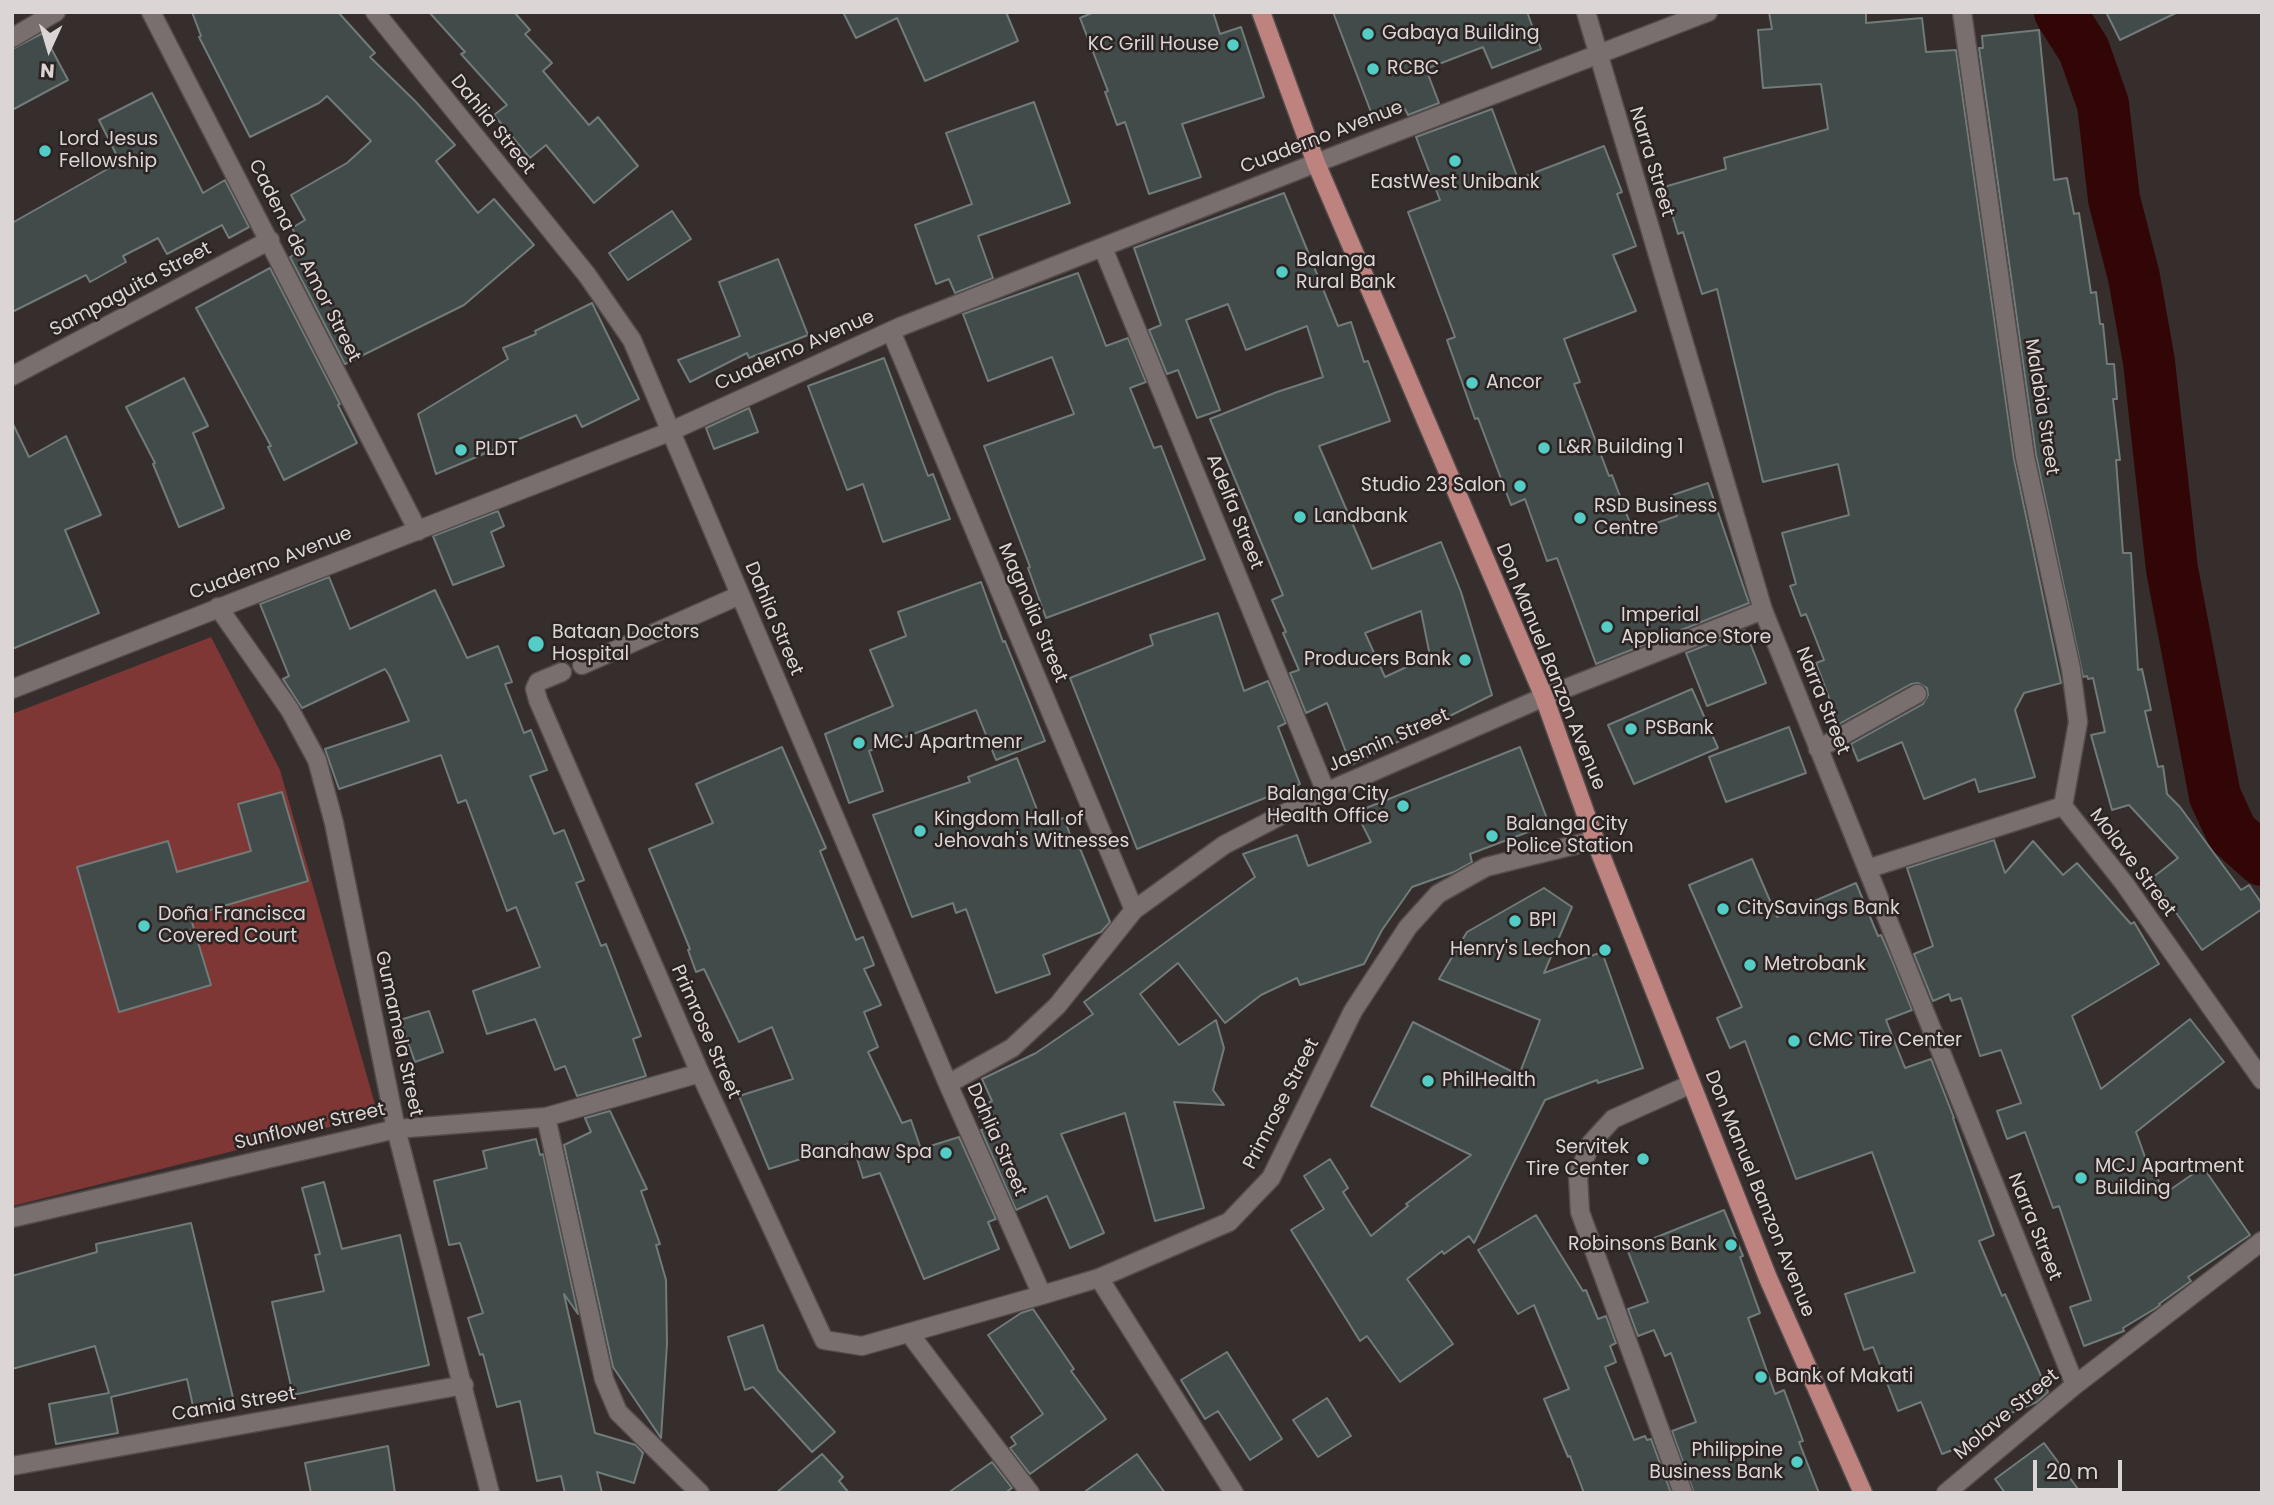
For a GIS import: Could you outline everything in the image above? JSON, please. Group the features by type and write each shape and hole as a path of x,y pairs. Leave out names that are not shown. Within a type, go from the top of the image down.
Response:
{"main road":[{"name":"Don Manuel Banzon Avenue","path":"1261,12 1316,163 1544,697 1595,840 1768,1278 1863,1493"}],"street":[{"path":"12,38 56,12"},
{"name":"Cadena de Amor Street","path":"151,12 418,530"},
{"name":"Dahlia Street","path":"375,12 587,275 632,340 948,1084 1042,1295"},
{"name":"Narra Street","path":"1586,12 1763,610 2075,1385"},
{"name":"Cuaderno Avenue","path":"12,689 669,432 891,331 1708,12"},
{"name":"Malabia Street","path":"1962,12 2025,457 2071,669 2078,722 2063,806"},
{"name":"Sampaguita Street","path":"12,376 270,240"},
{"name":"Adelfa Street","path":"1103,248 1326,792"},
{"name":"Magnolia Street","path":"891,331 1134,910"},
{"path":"582,665 740,595"},
{"name":"Gumamela Street","path":"218,607 289,710 317,760 334,823 396,1129 490,1493"},
{"name":"Jasmin Street","path":"948,1084 1012,1048 1057,1006 1134,910 1224,845 1326,792 1544,697 1763,610"},
{"name":"Primrose Street","path":"562,672 538,682 535,689 538,700 700,1073 824,1340 862,1346 1042,1295 1099,1278 1229,1222 1271,1178 1353,1011 1408,928 1438,894 1486,867 1595,840"},
{"path":"1818,749 1917,694"},
{"name":"Molave Street","path":"1867,869 2063,806 2124,883 2262,1080"},
{"name":"Sunflower Street","path":"12,1218 396,1129 546,1117 700,1073"},
{"path":"1683,1493 1580,1212 1578,1175 1591,1143 1613,1119 1691,1084"},
{"path":"546,1117 604,1380 618,1412 700,1493"},
{"name":"Molave Street","path":"1946,1493 2075,1385 2262,1241"},
{"path":"1099,1278 1234,1493"},
{"path":"909,1333 1030,1493"},
{"name":"Camia Street","path":"12,1466 464,1385"}],"shaded area":[{"path":"211,637 280,770 378,1115 12,1206 12,714"}],"building":[{"path":"192,12 338,12 375,53 370,57 455,145 436,161 478,213 494,199 534,245 464,305 345,364 290,257 304,249 292,228 305,220 291,195 347,163 371,141 327,96 319,103 250,137 199,37 201,36"},
{"path":"429,12 514,12 530,30 525,34 552,63 543,71 589,125 598,117 638,166 594,203 546,145 530,158 494,115 507,105 461,54 465,52"},
{"path":"843,12 1006,12 1018,41 925,81 897,18 856,38"},
{"path":"1094,12 1213,12 1220,34 1241,27 1264,97 1182,124 1201,177 1149,194 1125,122 1117,125 1105,92 1108,91 1080,18"},
{"path":"1333,12 1527,12 1541,49 1492,68 1483,47 1426,69 1439,103 1408,115 1405,109 1374,120"},
{"path":"1769,12 1866,12 1866,23 1922,18 1926,52 1956,50 2014,459 2061,683 2024,693 2015,710 2035,777 1979,792 1975,779 1924,799 1902,742 1858,761 1851,744 1923,704 1928,695 1927,688 1918,683 1911,684 1839,724 1816,663 1824,660 1806,614 1801,616 1790,586 1796,584 1782,533 1849,515 1838,464 1763,482 1717,289 1702,294 1683,232 1678,234 1664,187 1726,169 1724,158 1828,129 1821,84 1763,88 1758,30 1772,29"},
{"path":"2106,12 2178,12 2120,40"},
{"path":"2039,30 2054,180 2067,178 2074,214 2079,213 2091,293 2096,292 2100,324 2103,324 2107,364 2114,364 2117,399 2113,399 2120,460 2116,460 2123,553 2131,553 2138,670 2142,669 2151,710 2145,711 2158,767 2163,766 2167,794 2180,807 2241,890 2249,885 2262,904 2262,909 2202,950 2152,878 2178,858 2129,805 2112,810 2091,735 2105,732 2093,678 2083,677 2036,455 1979,48 1983,48 1982,36"},
{"path":"43,33 68,80 12,110 12,49"},
{"path":"152,93 203,193 225,180 249,227 229,238 222,225 167,254 158,238 123,256 126,262 90,282 86,275 12,312 12,223 120,162 99,120"},
{"path":"1034,102 1070,203 978,236 993,278 955,293 949,279 936,284 915,225 972,204 946,133"},
{"path":"1492,109 1518,179 1604,146 1622,192 1617,194 1636,246 1613,255 1636,311 1564,339 1580,382 1574,384 1633,531 1677,516 1670,496 1708,483 1749,603 1596,664 1557,558 1547,561 1525,499 1511,505 1478,418 1475,419 1447,340 1455,337 1408,212 1440,200 1416,137"},
{"path":"1284,193 1338,326 1351,322 1364,362 1368,361 1390,421 1319,446 1372,569 1441,542 1461,592 1492,695 1351,765 1327,703 1306,713 1290,673 1299,670 1272,600 1283,595 1210,419 1323,377 1307,326 1246,350 1228,304 1186,320 1220,410 1197,418 1178,370 1167,374 1149,330 1161,325 1134,248","holes":["1421,611 1430,656 1385,677 1365,633"]},
{"path":"672,211 691,239 628,280 609,253"},
{"path":"778,259 808,335 749,358 747,353 690,382 678,360 740,336 719,282"},
{"path":"270,268 340,404 338,405 357,443 284,480 268,447 271,446 196,308"},
{"path":"1078,273 1106,346 1128,338 1146,382 1130,388 1154,448 1161,446 1205,559 1046,618 1028,568 1030,567 984,446 1074,414 1052,357 988,381 963,314"},
{"path":"592,303 639,399 582,427 576,415 436,474 418,414 508,359 503,348 536,334 535,331"},
{"path":"884,358 928,476 933,474 950,519 883,542 863,484 847,490 808,386"},
{"path":"184,378 208,426 193,433 224,508 179,527 153,464 155,463 126,407"},
{"path":"749,408 758,432 714,449 706,428"},
{"path":"12,422 29,457 66,436 101,515 65,530 99,613 12,649"},
{"path":"498,511 504,526 491,532 504,566 453,585 433,536"},
{"path":"329,577 350,629 435,590 467,658 498,646 512,682 505,684 524,733 531,730 547,770 530,776 554,834 564,830 584,880 576,883 601,946 606,944 641,1036 633,1039 646,1076 577,1096 565,1066 555,1070 535,1019 487,1034 473,991 540,967 516,907 507,911 466,800 458,803 441,755 339,789 325,749 409,721 389,675 385,669 302,708 283,679 289,676 260,604"},
{"path":"981,582 1045,741 996,760 976,710 869,751 883,791 849,803 825,734 893,706 870,650 906,636 898,612"},
{"path":"1218,613 1244,691 1268,681 1286,723 1278,727 1300,784 1137,849 1070,678 1153,645 1150,635"},
{"path":"1745,630 1766,683 1707,706 1686,653"},
{"path":"1692,689 1718,748 1634,784 1608,725"},
{"path":"1789,727 1806,773 1726,802 1709,757"},
{"path":"782,747 826,848 820,851 856,940 863,937 874,965 864,969 881,1005 864,1012 878,1047 868,1052 902,1123 911,1120 921,1149 959,1137 996,1219 988,1222 999,1249 924,1279 880,1173 863,1178 852,1143 769,1169 739,1096 793,1079 772,1027 739,1042 704,969 696,972 688,950 690,949 649,849 713,823 696,784"},
{"path":"1520,747 1549,824 1470,854 1472,862 1454,872 1412,887 1382,930 1364,964 1300,985 1297,978 1261,995 1225,1023 1178,963 1140,994 1179,1045 1216,1020 1224,1048 1213,1090 1224,1105 1174,1102 1204,1208 1155,1221 1125,1113 1061,1134 1104,1233 1070,1248 1047,1196 1016,1210 981,1130 985,1129 976,1109 992,1101 982,1079 1036,1053 1093,1014 1084,1002 1255,877 1243,854 1297,835 1308,866 1371,842 1356,812"},
{"path":"1017,758 1043,825 1064,818 1075,848 1079,846 1110,922 1101,932 1043,955 1050,974 996,993 966,909 956,913 953,903 912,917 873,815 970,782 968,777"},
{"name":"Doña Francisca Covered Court","path":"282,792 308,881 190,916 211,985 119,1012 77,867 168,841 177,872 251,851 238,804"},
{"path":"1994,840 2005,873 2033,841 2063,875 2077,863 2131,924 2134,922 2159,964 2072,1016 2101,1089 2190,1019 2224,1062 2136,1132 2150,1171 2154,1169 2164,1194 2203,1167 2250,1235 2188,1277 2191,1281 2156,1308 2123,1328 2124,1331 2084,1346 2070,1307 2091,1300 2059,1206 2053,1208 2025,1132 2007,1139 1997,1111 2021,1103 2001,1050 1980,1056 1961,998 1951,1001 1949,994 1933,1001 1914,954 1933,946 1907,868"},
{"path":"1752,859 1777,917 1856,883 1912,1010 1886,1020 1905,1068 1931,1059 1994,1235 1979,1241 2048,1392 2037,1402 1981,1426 1986,1437 1942,1454 1921,1402 1898,1411 1873,1347 1864,1350 1845,1294 1915,1272 1872,1152 1796,1179 1745,1041 1730,1048 1717,1018 1742,1007 1689,885"},
{"path":"1544,888 1572,907 1544,973 1602,952 1643,1068 1598,1083 1597,1080 1545,1100 1474,1243 1469,1236 1444,1254 1442,1251 1407,1279 1453,1344 1400,1382 1367,1336 1360,1341 1291,1230 1324,1209 1304,1176 1330,1159 1348,1188 1343,1192 1371,1236 1408,1206 1406,1204 1471,1155 1371,1106 1413,1022 1519,1075 1540,1020 1439,979 1467,932"},
{"path":"429,1011 443,1052 415,1062 400,1020"},
{"path":"610,1111 647,1189 641,1191 660,1244 656,1245 666,1280 667,1344 661,1438 613,1367 564,1145 591,1132 585,1118"},
{"path":"536,1139 540,1155 543,1154 578,1314 564,1294 595,1433 636,1445 643,1453 634,1483 597,1472 602,1493 565,1493 561,1476 537,1481 520,1401 497,1407 483,1354 480,1355 468,1318 483,1313 460,1243 449,1245 434,1181 487,1168 483,1151"},
{"path":"324,1182 342,1249 400,1235 429,1365 293,1395 272,1302 324,1291 315,1255 320,1254 302,1188"},
{"path":"1724,1210 1743,1256 1740,1257 1760,1313 1748,1318 1775,1394 1784,1390 1803,1441 1799,1442 1819,1493 1694,1493 1672,1431 1696,1422 1671,1353 1665,1356 1654,1330 1638,1336 1628,1309 1648,1302 1627,1249"},
{"path":"1536,1215 1583,1291 1586,1290 1598,1319 1606,1316 1616,1343 1610,1346 1616,1362 1605,1367 1634,1440 1645,1436 1647,1440 1651,1439 1671,1493 1584,1493 1544,1399 1569,1389 1534,1305 1518,1314 1478,1250"},
{"path":"191,1223 235,1406 195,1415 187,1379 111,1397 118,1433 56,1444 49,1404 109,1393 95,1346 12,1369 12,1276 97,1252 96,1244"},
{"path":"1033,1309 1074,1369 1071,1371 1106,1419 1030,1474 1010,1448 1016,1444 1011,1437 1043,1414 988,1335 1021,1313"},
{"path":"763,1325 778,1370 835,1432 812,1452 753,1387 745,1390 728,1337"},
{"path":"1227,1352 1282,1439 1250,1460 1218,1411 1205,1419 1181,1380"},
{"path":"1327,1398 1351,1436 1318,1457 1293,1420"},
{"path":"2044,1443 2081,1493 2005,1493 1995,1479"},
{"path":"388,1446 395,1493 311,1493 305,1463"},
{"path":"822,1454 843,1477 839,1481 849,1493 776,1493"},
{"path":"1137,1454 1165,1493 1083,1493"},
{"path":"992,1462 1012,1488 1005,1493 948,1493"}],"waterway":[{"path":"2060,12 2084,50 2103,104 2114,199 2134,277 2149,362 2172,569 2215,796 2232,833 2262,860"}],"place":[{"name":"Gabaya Building","path":"1368,34"},
{"name":"KC Grill House","path":"1233,45"},
{"name":"RCBC","path":"1373,69"},
{"name":"Lord Jesus Fellowship","path":"45,151"},
{"name":"EastWest Unibank","path":"1455,161"},
{"name":"Balanga Rural Bank","path":"1282,272"},
{"name":"Ancor","path":"1472,383"},
{"name":"L&R Building 1","path":"1544,448"},
{"name":"PLDT","path":"461,450"},
{"name":"Studio 23 Salon","path":"1520,486"},
{"name":"Landbank","path":"1300,517"},
{"name":"RSD Business Centre","path":"1580,518"},
{"name":"Imperial Appliance Store","path":"1607,627"},
{"name":"Bataan Doctors Hospital","path":"536,644"},
{"name":"Producers Bank","path":"1465,660"},
{"name":"PSBank","path":"1631,729"},
{"name":"MCJ Apartmenr","path":"859,743"},
{"name":"Balanga City Health Office","path":"1403,806"},
{"name":"Kingdom Hall of Jehovah's Witnesses","path":"920,831"},
{"name":"Balanga City Police Station","path":"1492,836"},
{"name":"CitySavings Bank","path":"1723,909"},
{"name":"BPI","path":"1515,921"},
{"name":"Doña Francisca Covered Court","path":"144,926"},
{"name":"Henry's Lechon","path":"1605,950"},
{"name":"Metrobank","path":"1750,965"},
{"name":"CMC Tire Center","path":"1794,1041"},
{"name":"PhilHealth","path":"1428,1081"},
{"name":"Banahaw Spa","path":"946,1153"},
{"name":"Servitek Tire Center","path":"1643,1159"},
{"name":"MCJ Apartment Building","path":"2081,1178"},
{"name":"Robinsons Bank","path":"1731,1245"},
{"name":"Bank of Makati","path":"1761,1377"},
{"name":"Philippine Business Bank","path":"1797,1462"}]}
